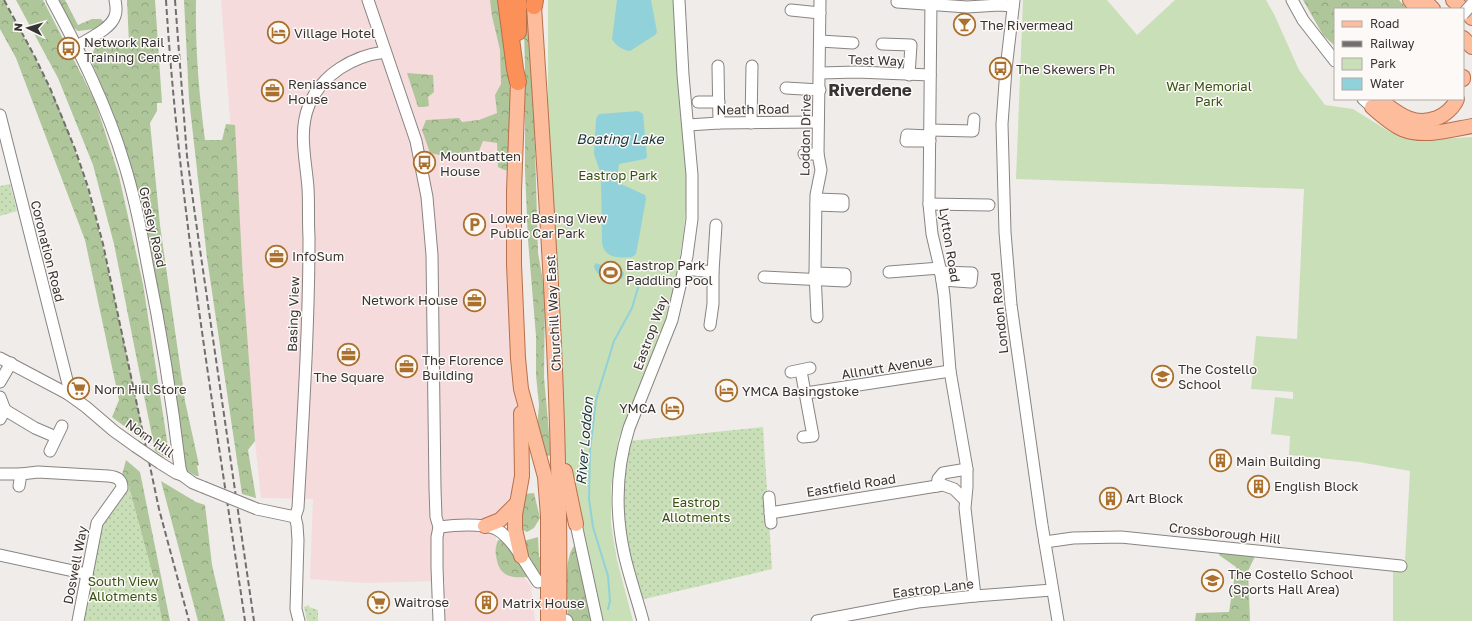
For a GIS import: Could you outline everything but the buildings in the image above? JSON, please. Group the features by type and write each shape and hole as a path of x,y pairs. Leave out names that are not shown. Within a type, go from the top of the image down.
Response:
{"highway":[{"path":"506,0 518,82"},
{"path":"518,0 518,82"}],"main road":[{"path":"1410,0 1416,8"},
{"path":"1424,0 1432,8"},
{"path":"1453,0 1462,8"},
{"path":"1467,0 1472,4"},
{"name":"Churchill Way East","path":"534,2 548,219 558,427 564,621"},
{"path":"1464,10 1472,18"},
{"path":"1464,39 1472,47"},
{"path":"518,82 514,191 514,264 518,358 521,389 522,476 516,504 515,529 521,556"},
{"path":"1375,101 1399,114 1413,120 1421,121 1442,116 1449,110 1456,100"},
{"path":"1375,101 1391,123 1412,132 1428,133 1472,126"},
{"path":"521,389 545,476 548,516 548,621"},
{"path":"558,427 576,524"},
{"path":"485,526 500,520 516,504"}],"street":[{"name":"Gresley Road","path":"52,0 77,46 108,118 124,162 156,307 182,474"},
{"path":"77,46 103,30 113,21 116,15 115,0"},
{"path":"368,0 370,10 379,31 416,141 428,197 432,255 435,489 436,517 439,527 437,537 438,621"},
{"name":"Eastrop Way","path":"643,621 624,553 618,508 619,474 623,446 629,428 672,320 685,268 692,219 693,199 683,75 679,0"},
{"name":"Loddon Drive","path":"817,317 815,276 816,195 821,170 818,154 820,0"},
{"path":"1292,0 1303,20 1334,60"},
{"path":"897,2 931,2 967,7 1013,3"},
{"name":"Lytton Road","path":"931,2 929,204 932,234 940,273 950,371 967,469"},
{"name":"London Road","path":"1013,3 1002,124 1005,232 1011,304 1052,590 1058,621"},
{"path":"1464,13 1472,4"},
{"path":"791,10 820,13"},
{"path":"820,41 853,43"},
{"path":"882,44 911,45 909,74"},
{"name":"Basing View","path":"299,621 296,609 298,540 295,517 298,508 304,399 308,275 308,190 302,142 303,129 306,112 314,94 329,76 352,61 371,54 385,52"},
{"path":"718,66 719,123"},
{"path":"752,66 752,123"},
{"name":"Test Way","path":"820,73 857,72 930,75"},
{"path":"786,88 820,90"},
{"path":"698,102 719,102"},
{"name":"Coronation Road","path":"0,115 69,388 68,394"},
{"path":"930,136 973,131 974,119"},
{"name":"Neath Road","path":"688,125 719,123 818,122"},
{"path":"804,154 818,154"},
{"path":"929,204 989,205"},
{"path":"710,325 713,304 713,272 716,225"},
{"path":"685,268 713,272"},
{"path":"890,272 940,273"},
{"path":"764,277 815,276"},
{"name":"Norn Hill","path":"0,358 68,394 135,446 176,473 182,474 187,479 202,487 257,509 295,517"},
{"path":"0,382 11,364"},
{"path":"801,370 813,436 803,437"},
{"name":"Allnutt Avenue","path":"806,393 950,371"},
{"path":"1,406 35,428 56,437"},
{"path":"50,451 62,426"},
{"path":"937,486 938,479 943,473 967,469 965,508 975,596"},
{"name":"Doswell Way","path":"0,474 38,472 115,476 120,479 122,488 97,523 78,621"},
{"path":"19,486 21,474"},
{"name":"Eastfield Road","path":"769,497 771,518 937,486 951,487 965,500"},
{"path":"576,524 597,621"},
{"path":"439,527 485,526 496,529 502,533 521,556 538,582"},
{"name":"Crossborough Hill","path":"1045,542 1073,538 1121,537 1401,566"},
{"path":"0,555 88,574"},
{"name":"Eastrop Lane","path":"817,621 918,602 1052,590"}],"shaded area":[{"path":"221,0 499,0 511,109 511,273 520,457 518,488 507,508 496,518 496,540 531,586 535,621 444,621 443,604 445,581 363,583 310,579 313,499 261,498 252,413"}],"green space":[{"path":"0,0 3,0 43,73 68,130 82,171 95,213 105,256 145,442 112,417 119,400 85,240 16,58 0,29"},
{"path":"16,0 43,0 95,101 119,176 143,284 170,460 155,451 114,244 93,165 58,78"},
{"path":"57,0 65,0 78,25 92,19 101,19 104,22 94,29 78,31 74,28"},
{"path":"127,0 155,0 162,103 157,103 157,111 150,123 160,225 185,401 199,465 197,466 199,476 196,476 184,469 147,237 129,160 114,116 90,58 96,46 108,40 109,43 129,43"},
{"path":"184,0 196,0 198,70 205,140 222,140 226,124 235,125 243,280 255,441 248,450 256,498 242,494 207,258 189,99"},
{"path":"490,0 502,0 512,111 512,171 504,170 498,167 497,143 483,141 479,151 439,155 430,153 422,130 426,120 459,118 462,122 479,120 497,113 495,95 501,84 500,50"},
{"path":"526,0 530,0 538,253 545,292 544,377 551,456 545,455 537,429 539,405 536,375 536,336 528,240 525,171 524,32"},
{"name":"Eastrop Park","path":"548,0 673,0 687,182 683,236 669,311 618,440 611,487 611,524 617,560 633,621 600,621 564,451 548,146"},
{"name":"War Memorial Park","path":"1023,0 1107,0 1137,35 1175,0 1266,0 1274,14 1299,70 1325,105 1353,109 1390,132 1424,140 1472,137 1472,621 1393,621 1393,561 1405,562 1410,471 1359,462 1289,455 1290,436 1271,434 1275,397 1293,399 1293,392 1251,389 1256,336 1297,339 1304,189 1016,179"},
{"path":"1303,0 1399,0 1406,8 1334,8 1334,45 1323,35"},
{"path":"407,73 433,75 434,92 428,97 429,106 418,107"},
{"path":"10,184 17,211 0,216 0,186"},
{"name":"Eastrop Allotments","path":"763,427 772,569 640,600 624,536 622,492 629,441"},
{"path":"126,460 140,472 170,621 162,621 155,583 129,487 122,475"},
{"path":"161,481 196,502 205,505 212,565 225,621 198,621"},
{"name":"South View Allotments","path":"129,487 155,583 162,621 83,621 102,523"},
{"path":"534,493 540,518 534,528 527,532 518,527 524,494"},
{"path":"538,537 539,556 543,564 541,578 521,551 524,541"},
{"path":"498,540 502,540 528,572 527,577 512,577 501,570 496,555"},
{"path":"574,546 576,547 595,621 570,621 568,618 567,570 568,560"},
{"path":"1221,546 1258,550 1248,571 1250,621 1195,621 1196,613 1229,612 1236,567 1219,555"},
{"path":"309,605 309,607 318,610 318,621 307,621 304,607"}],"water":[{"path":"617,0 651,0 657,32 655,35 630,51 620,47 612,39"},
{"name":"Boating Lake","path":"638,111 643,114 647,157 645,159 619,164 617,180 621,184 645,195 646,199 636,254 632,257 618,257 609,255 602,243 601,174 594,154 596,119 600,114"},
{"name":"Eastrop Park Paddling Pool","path":"596,263 609,268 621,269 624,273 623,278 619,280 610,280 601,276 595,270 594,266"}],"waterway":[{"name":"River Loddon","path":"608,609 610,601 608,576 593,527 589,499 590,451 596,400 614,341 632,308 640,281"}],"railway":[{"path":"4,0 50,88 75,149 88,187 103,244 159,509 189,621"},
{"path":"166,0 172,78 189,234 210,389 245,621"},
{"path":"175,0 187,156 254,621"}],"place":[{"name":"The Rivermead","path":"964,25"},
{"name":"Village Hotel","path":"278,33"},
{"name":"Network Rail Training Centre","path":"69,49"},
{"name":"The Skewers Ph","path":"1001,69"},
{"name":"Reniassance House","path":"272,91"},
{"name":"Mountbatten House","path":"425,163"},
{"name":"Lower Basing View Public Car Park","path":"474,225"},
{"name":"InfoSum","path":"276,256"},
{"name":"Eastrop Park Paddling Pool","path":"610,272"},
{"name":"Network House","path":"474,300"},
{"name":"The Square","path":"349,355"},
{"name":"The Florence Building","path":"407,367"},
{"name":"The Costello School","path":"1162,376"},
{"name":"Norn Hill Store","path":"79,389"},
{"name":"YMCA Basingstoke","path":"727,391"},
{"name":"YMCA","path":"672,408"},
{"name":"Main Building","path":"1221,461"},
{"name":"English Block","path":"1258,486"},
{"name":"Art Block","path":"1111,498"},
{"name":"The Costello School (Sports Hall Area)","path":"1212,581"},
{"name":"Waitrose","path":"379,602"},
{"name":"Matrix House","path":"487,603"}],"district":[{"name":"Riverdene","path":"870,89"}]}
